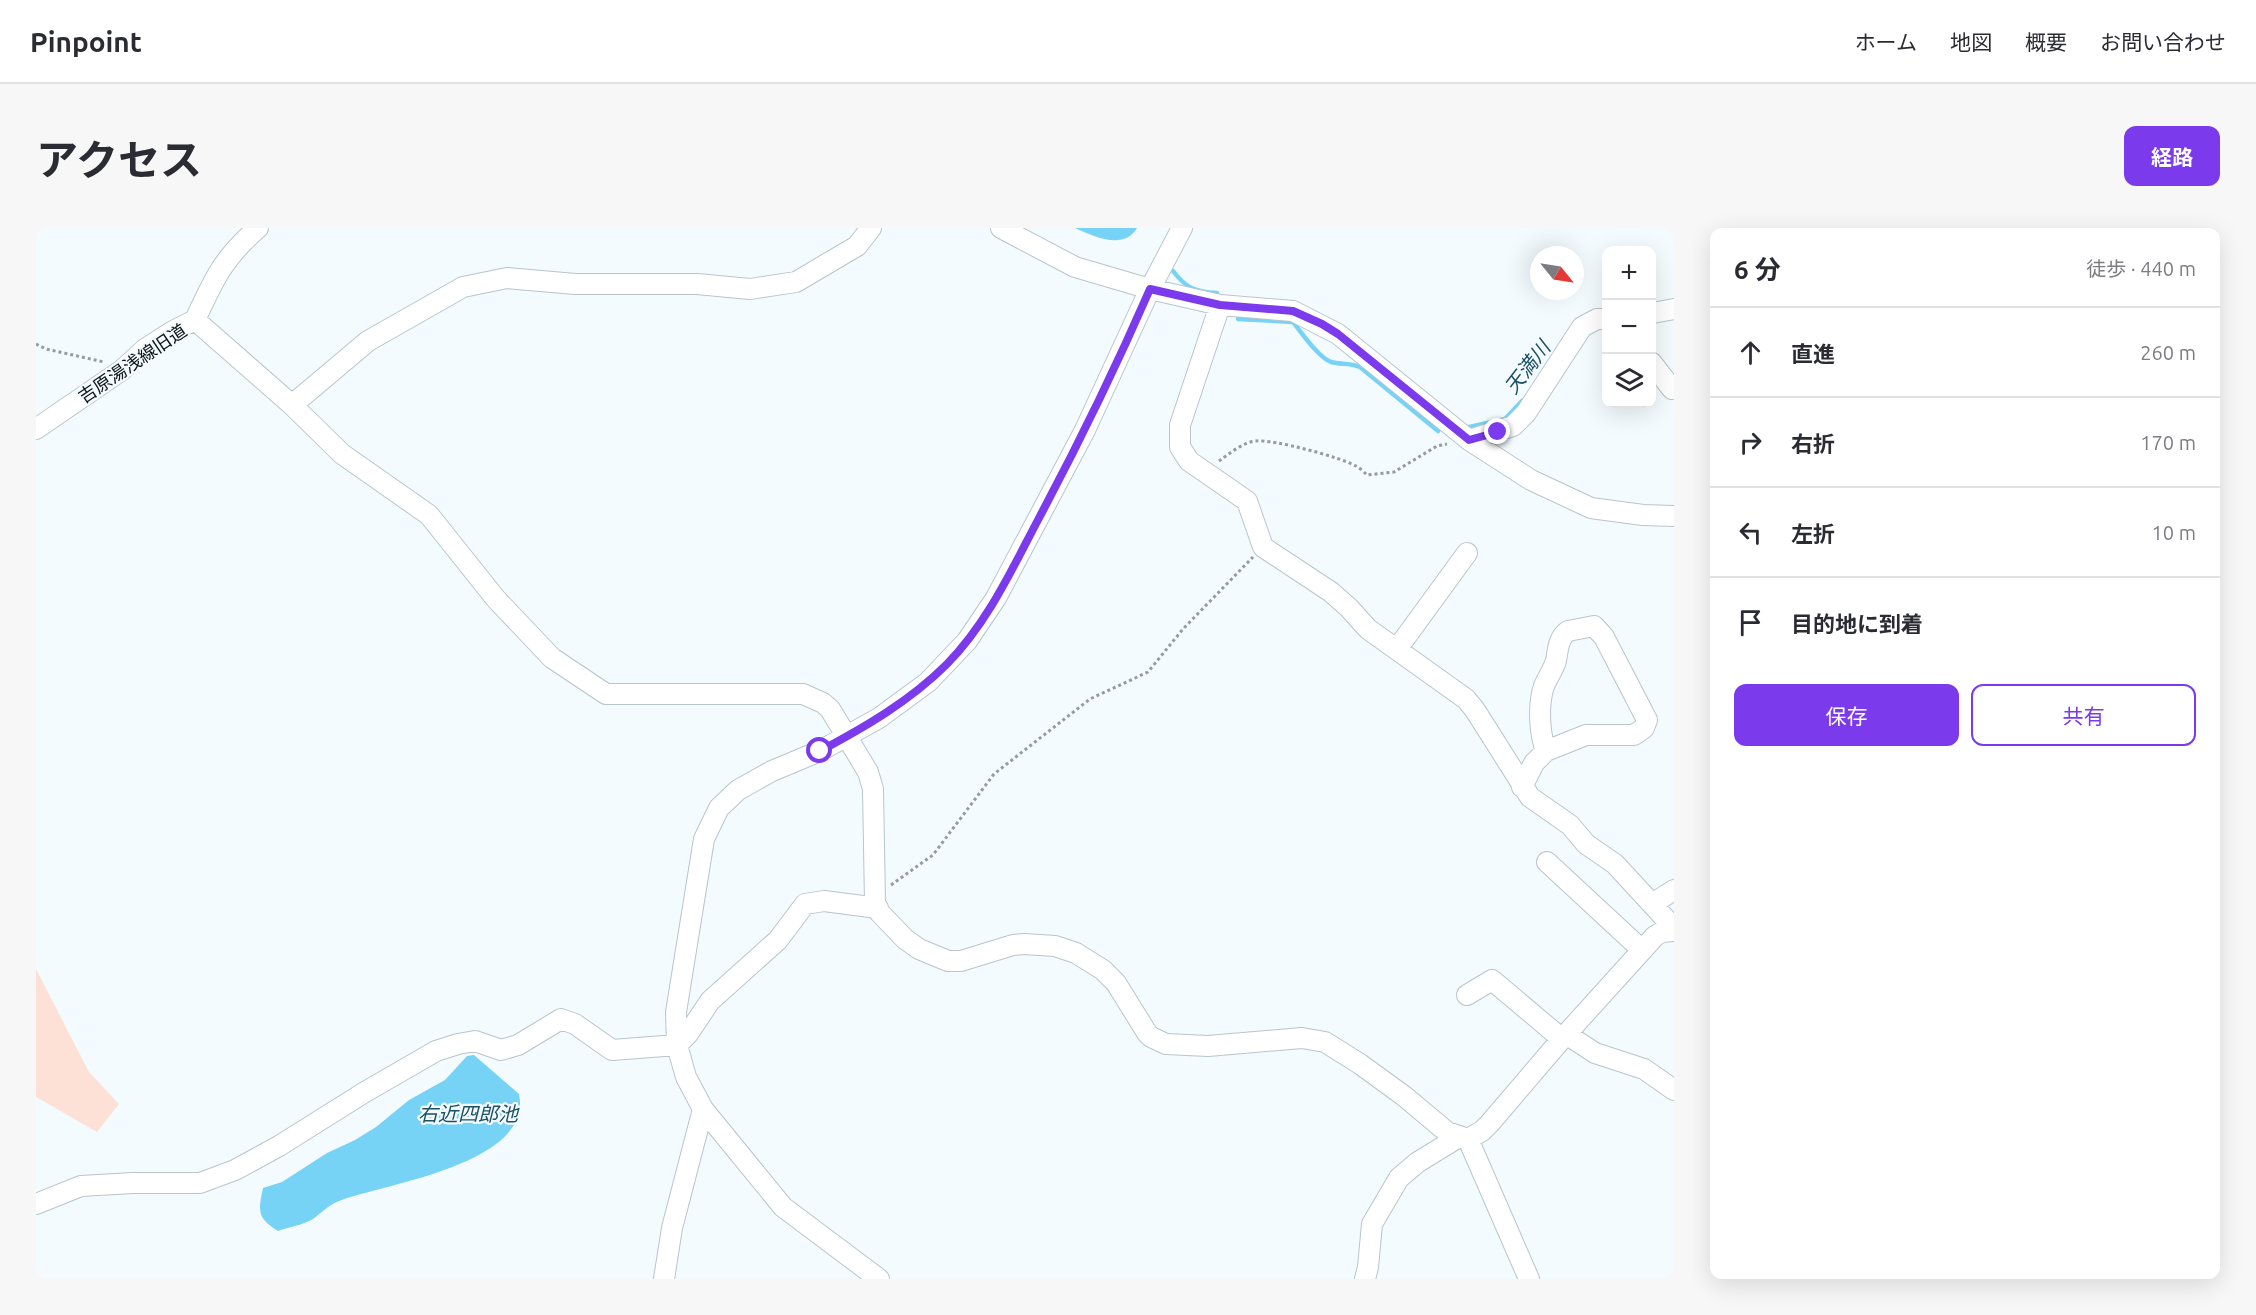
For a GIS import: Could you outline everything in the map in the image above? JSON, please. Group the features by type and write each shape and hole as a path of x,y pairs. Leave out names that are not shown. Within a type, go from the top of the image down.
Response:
{"street":[{"name":"吉原湯浅線旧道","path":"36,429 122,370 146,349 173,331 195,321 216,274 237,246 258,228"},
{"path":"292,405 368,341 463,287 507,278 575,284 698,284 750,289 796,282 856,246 871,228"},
{"path":"1001,228 1075,267 1150,289 1220,305 1293,311 1338,334 1469,440 1531,480 1591,508 1643,515 1674,516"},
{"path":"879,1279 783,1208 703,1109 686,1077 677,1045 676,1012 704,839 714,817 726,800 738,790 772,771 820,751 848,736 906,699 928,682 967,642 1012,570 1085,430 1150,289 1182,228"},
{"path":"1220,305 1180,425 1180,447 1189,461 1247,501 1263,547 1331,592 1368,629 1466,699 1530,797 1570,825 1586,844 1615,864 1674,930"},
{"path":"1656,312 1674,309"},
{"path":"1469,440 1512,426 1526,413 1582,327 1597,319 1602,319"},
{"path":"195,321 292,405 342,454 429,515 496,599 552,658 606,694 803,694 824,703 848,736 868,772 873,789 876,902 880,913 905,939 948,962 961,961 1024,944 1055,946 1077,953 1110,976 1151,1038 1166,1044 1208,1046 1302,1038 1325,1042 1360,1064 1447,1132 1464,1138 1529,1279"},
{"path":"1656,368 1672,389"},
{"path":"1397,649 1467,553"},
{"path":"1522,787 1534,763 1546,751 1586,735 1634,735 1646,724 1646,716 1605,637 1594,626 1568,631 1561,639 1555,662 1543,689 1541,704 1543,742 1546,751"},
{"path":"1547,861 1642,950"},
{"path":"1652,904 1674,890"},
{"path":"36,1204 81,1186 200,1183 226,1173 279,1146 364,1092 436,1051 458,1044 475,1041 501,1050 518,1045 561,1019 575,1024 612,1050 677,1045 688,1034 710,1001 777,940 805,904 824,901 876,902"},
{"path":"1365,1279 1372,1224 1398,1178 1419,1162 1482,1131 1642,950 1662,932 1674,930"},
{"path":"1467,995 1492,980 1564,1037 1595,1053 1644,1069 1674,1090"},
{"path":"664,1279 672,1228 703,1109"}],"path":[{"path":"36,344 46,349 103,362 114,359"},
{"path":"1204,470 1248,443 1257,441 1277,443 1338,459 1357,466 1367,475 1381,474 1394,472 1437,446 1469,440"},
{"path":"876,902 933,855 994,774 1090,699 1148,672 1183,629 1263,547"}],"shaded area":[{"path":"36,969 89,1072 119,1104 97,1132 36,1097"}],"water":[{"path":"1075,228 1137,228 1124,239 1108,240"},
{"name":"右近四郎池","path":"474,1055 519,1094 517,1118 504,1138 481,1154 452,1167 339,1201 313,1219 300,1224 278,1231 266,1222 260,1208 263,1188 282,1182 327,1153 376,1127 409,1100 445,1080 467,1056"}],"waterway":[{"name":"天満川","path":"1173,271 1192,288 1217,293"},
{"name":"天満川","path":"1238,319 1293,322 1310,344 1326,359 1335,363 1360,367 1438,431"},
{"name":"天満川","path":"1465,428 1505,419 1522,401"}],"route":[{"path":"820,751 879,718 906,699 928,682 967,642 1012,570 1085,430 1150,289 1220,305 1293,311 1338,334 1469,440 1498,432"}]}
